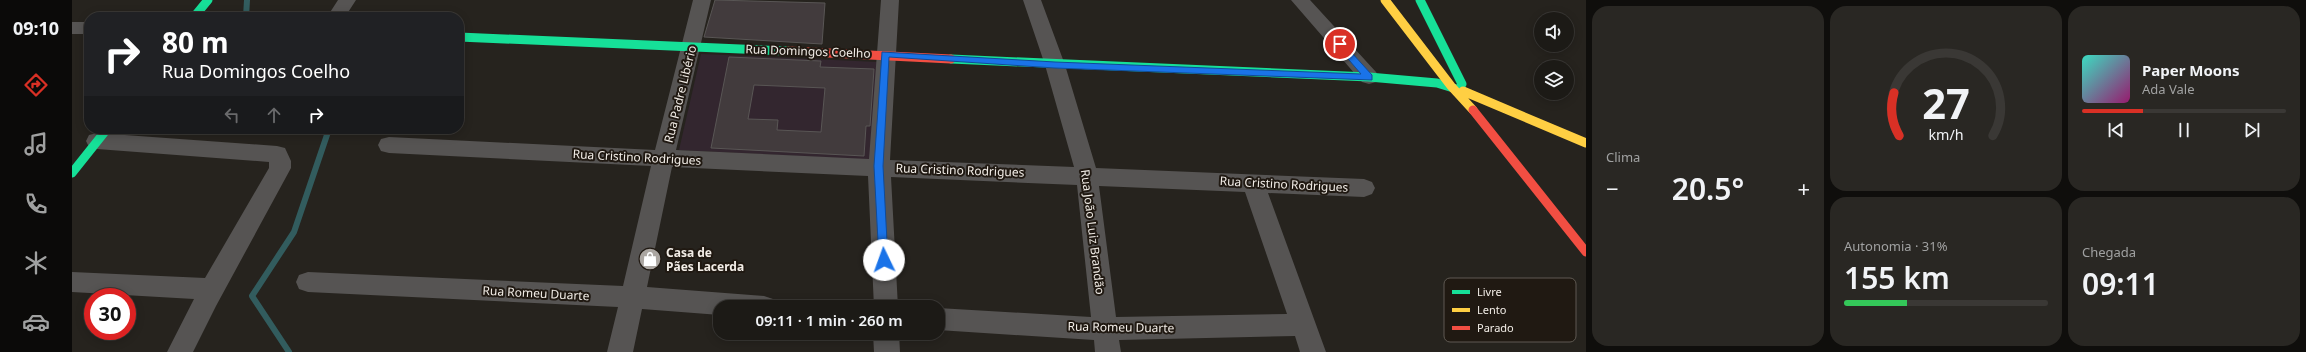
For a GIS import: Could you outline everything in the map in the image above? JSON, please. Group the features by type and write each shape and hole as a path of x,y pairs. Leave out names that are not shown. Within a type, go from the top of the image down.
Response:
{"street":[{"path":"198,12 208,0"},
{"path":"339,12 347,0"},
{"name":"Rua Padre Libério","path":"620,352 631,297 663,159 692,47 702,0"},
{"path":"886,300 879,166 885,54 890,0"},
{"name":"Rua João Luiz Brandão","path":"1032,0 1055,65 1087,175 1106,340"},
{"path":"1300,0 1369,78"},
{"path":"1385,0 1400,12 1451,86 1474,111 1586,252"},
{"path":"1420,0 1422,12 1467,93 1474,111"},
{"path":"72,28 84,28"},
{"name":"Rua Domingos Coelho","path":"464,37 885,54 1055,65 1369,78 1437,83 1451,86 1586,143"},
{"path":"72,173 102,135 277,154 280,161 280,168 212,289 180,352"},
{"name":"Rua Cristino Rodrigues","path":"389,145 663,159 879,166 1364,188"},
{"path":"1253,183 1313,352"},
{"path":"72,282 212,289"},
{"name":"Rua Romeu Duarte","path":"308,282 631,297 713,303"},
{"name":"Rua Romeu Duarte","path":"945,320 1106,340 1304,325"},
{"path":"886,340 887,352"}],"shaded area":[{"path":"701,54 878,62 874,160 679,150"}],"building":[{"path":"715,0 825,3 822,44 704,37"},
{"path":"729,57 821,61 820,67 874,69 870,126 866,126 864,156 711,148","holes":["754,85 825,88 821,132 777,130 778,120 748,119"]}],"waterway":[{"path":"246,12 247,0"},
{"path":"289,352 252,296 294,232 327,134"}],"traffic: fast":[{"path":"198,12 208,0"},
{"path":"1420,0 1462,84"},
{"path":"464,37 788,51"},
{"path":"951,59 1369,77 1437,83 1463,91"},
{"path":"72,173 103,134"}],"traffic: slow":[{"path":"1385,0 1451,86 1473,110"},
{"path":"1463,91 1586,143"}],"traffic: jam":[{"path":"788,51 951,59"},
{"path":"1473,110 1586,252"}],"place":[{"name":"Casa de Pães Lacerda","path":"650,259"}],"route":[{"path":"884,260 879,166 885,54 1055,65 1369,78 1340,44"}]}
